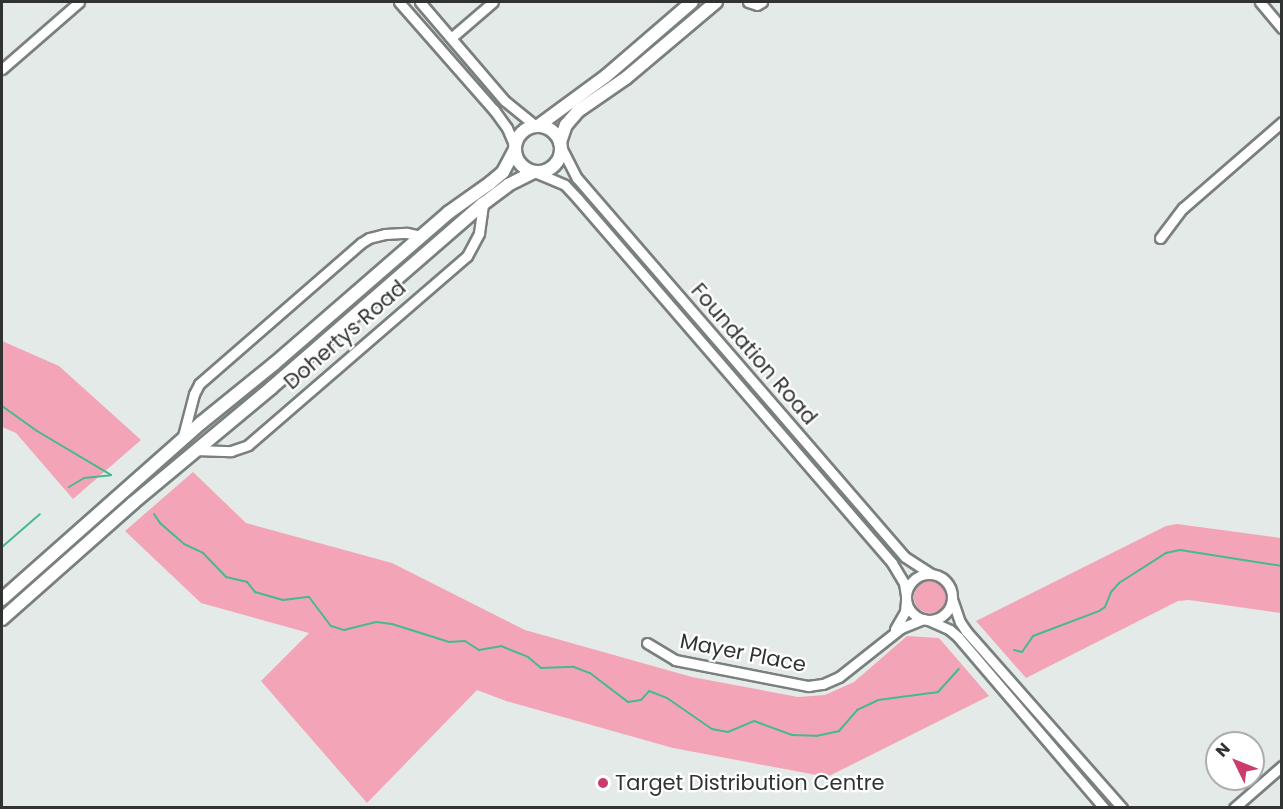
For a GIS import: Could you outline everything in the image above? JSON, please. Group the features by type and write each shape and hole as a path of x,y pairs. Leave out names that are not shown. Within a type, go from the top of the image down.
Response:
{"main road":[{"path":"692,2 606,76 537,126 523,131 515,149 520,165 535,172 555,165 566,125 578,111 626,78 716,2"},
{"path":"537,126 552,130 561,145"},
{"name":"Dohertys Road","path":"2,599 182,440 275,363 421,236 498,177 515,149"},
{"name":"Dohertys Road","path":"2,620 195,450 271,388 483,204 508,185 535,172"}],"street":[{"path":"2,69 79,2"},
{"path":"399,2 494,110 507,128 515,149"},
{"path":"420,2 513,109 537,126"},
{"path":"451,38 494,2"},
{"path":"748,2 757,5 762,2"},
{"path":"1260,2 1281,27"},
{"path":"1160,238 1183,208 1281,122"},
{"name":"Foundation Road","path":"561,145 577,178 905,557 931,574"},
{"name":"Foundation Road","path":"535,172 565,185 578,199 892,563 904,583 906,596"},
{"name":"Dohertys Road","path":"195,450 231,451 248,445 467,256 479,233 483,204"},
{"path":"182,440 194,394 199,384 361,243 375,236 398,233 421,236"},
{"path":"1104,807 958,638 950,630 911,611 906,596 912,582 924,574 945,579 952,591 960,622 966,631 1122,807"},
{"name":"Mayer Place","path":"892,634 905,612 906,596"},
{"path":"925,619 935,619 947,612 952,598"},
{"name":"Mayer Place","path":"647,643 675,660 808,686 824,684 848,671 892,634 925,619"},
{"path":"1234,807 1281,766"}],"shaded area":[{"path":"2,341 59,366 141,440 73,499 16,433 2,427"},
{"path":"193,472 246,523 392,563 525,630 692,677 798,697 825,695 854,682 907,636 939,638 989,696 827,777 673,748 506,701 477,690 367,803 261,681 309,633 201,603 125,531"},
{"path":"1177,524 1281,538 1281,613 1189,600 1178,601 1026,678 976,621 1166,526"},
{"path":"930,581 941,586 946,597 941,608 930,613 919,608 914,597 919,586"}],"waterway":[{"path":"2,406 37,431 111,475"},
{"path":"69,487 84,478 111,475"},
{"path":"2,547 40,514"},
{"path":"154,514 160,523 184,544 203,553 226,577 247,582 255,592 283,600 309,597 331,626 344,630 376,622 392,624 449,642 465,641 479,650 501,646 528,657 541,668 574,667 590,673 628,702 641,700 649,691 667,698 712,729 728,732 754,721 792,735 816,736 839,731 857,710 878,700 938,692 959,669"},
{"path":"1014,650 1022,652 1033,636 1099,611 1105,607 1111,592 1119,583 1166,553 1180,550 1282,566"}],"place":[{"name":"Target Distribution Centre","path":"603,783"}]}
